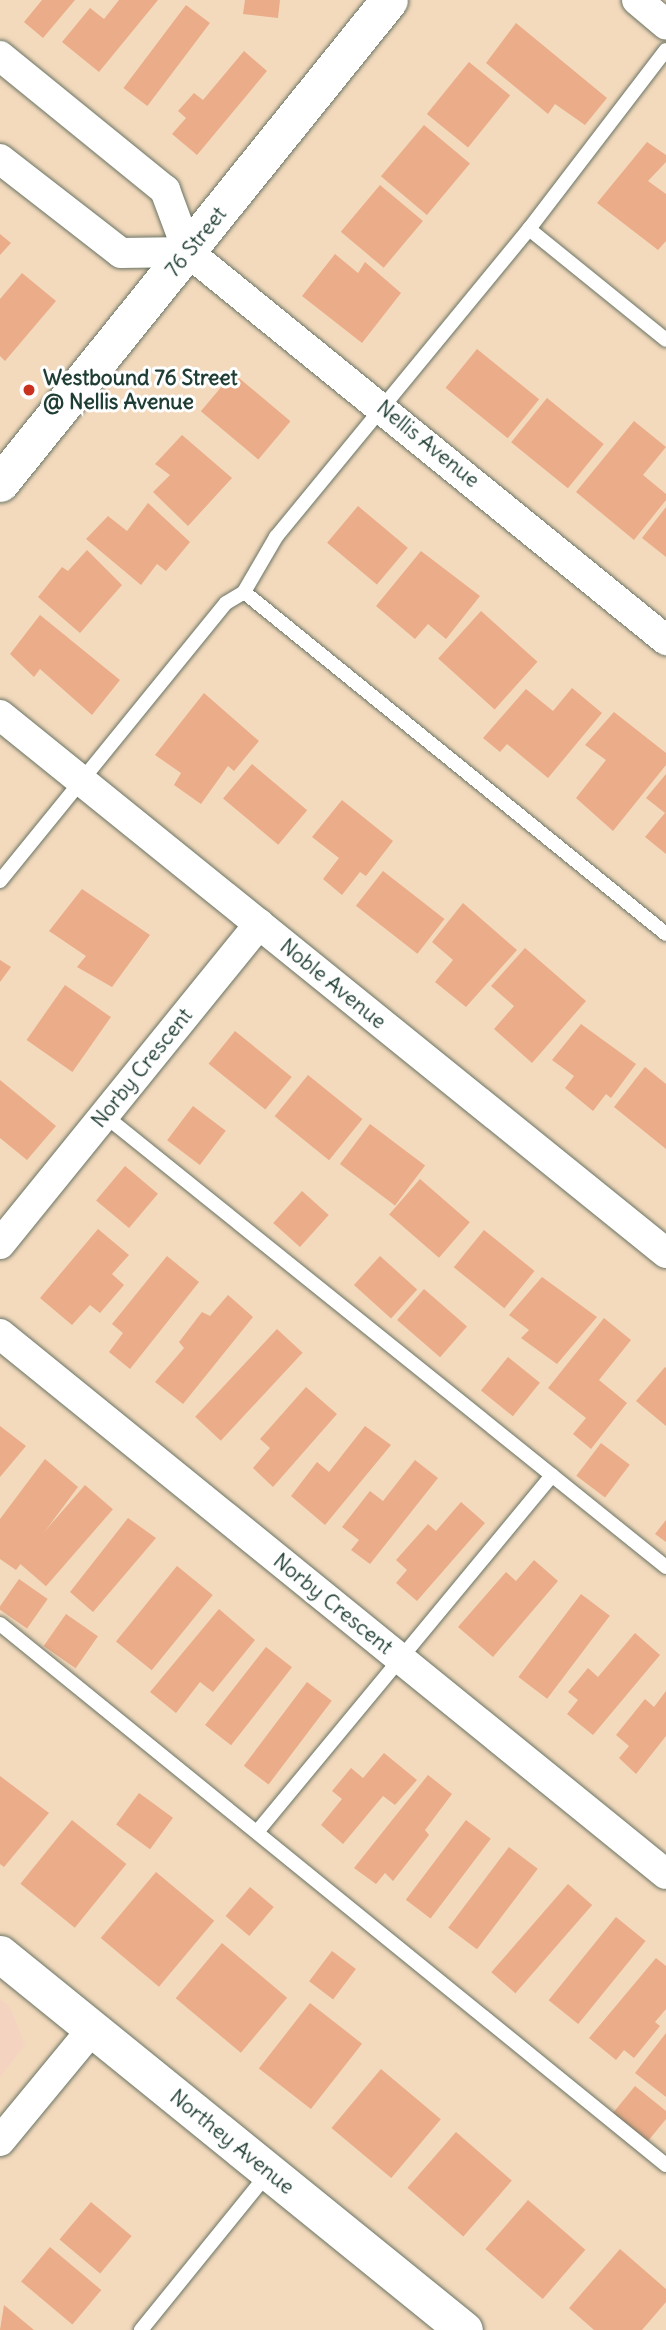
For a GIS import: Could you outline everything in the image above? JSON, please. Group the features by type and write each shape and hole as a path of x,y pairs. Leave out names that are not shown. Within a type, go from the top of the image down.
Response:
{"street":[{"name":"76 Street","path":"0,483 389,0"},
{"path":"636,0 666,24"},
{"path":"0,56 165,190 188,252 121,253 0,159"},
{"name":"Nellis Avenue","path":"188,252 382,406 666,640"},
{"name":"Noble Avenue","path":"0,715 666,1253"},
{"name":"Norby Crescent","path":"0,1244 258,924"},
{"name":"Norby Crescent","path":"0,1334 666,1874"},
{"name":"Northey Avenue","path":"0,1954 464,2330"},
{"path":"0,2141 93,2028"}],"lane":[{"path":"0,881 80,778 226,603 244,592 276,537 528,229 666,50"},
{"path":"528,229 666,340"},
{"path":"244,592 666,934"},
{"path":"104,1115 666,1567"},
{"path":"257,1832 398,1657 552,1475"},
{"path":"0,1624 666,2165"},
{"path":"141,2330 269,2172"}],"shaded area":[{"path":"0,1999 10,2007 25,2045 0,2077"}],"building":[{"path":"42,0 75,0 43,38 24,22"},
{"path":"119,0 158,0 99,72 62,42 90,8 104,19"},
{"path":"245,0 280,0 278,18 243,14"},
{"path":"186,5 210,23 147,106 123,88"},
{"path":"516,23 607,98 585,125 555,104 548,114 486,63"},
{"path":"244,51 267,71 197,155 172,134 186,118 178,111 194,93 203,100"},
{"path":"469,62 510,95 468,147 427,114"},
{"path":"424,125 470,164 427,215 381,176"},
{"path":"647,142 666,155 666,162 648,181 666,194 666,241 658,250 597,203"},
{"path":"380,185 423,221 384,268 341,232"},
{"path":"0,234 11,243 0,255"},
{"path":"335,254 358,273 365,262 401,293 362,343 302,296"},
{"path":"22,273 56,301 5,361 0,356 0,299"},
{"path":"477,349 539,399 508,438 446,388"},
{"path":"233,373 290,421 258,460 201,411"},
{"path":"547,398 604,444 568,488 511,442"},
{"path":"634,421 666,447 643,475 666,494 666,500 634,540 576,492"},
{"path":"182,435 232,478 188,526 153,492 170,475 155,464"},
{"path":"148,503 190,542 166,571 157,564 141,585 86,539 108,516 127,531"},
{"path":"358,506 408,548 377,585 327,543"},
{"path":"666,507 666,557 642,538"},
{"path":"87,550 122,585 80,633 38,597 62,567 68,571"},
{"path":"421,551 480,596 446,639 428,624 415,639 376,606"},
{"path":"481,611 537,662 495,709 438,659"},
{"path":"40,615 120,680 92,715 40,669 34,677 10,654"},
{"path":"572,688 602,713 548,778 507,744 500,752 483,738 526,689 553,711"},
{"path":"204,693 259,741 234,771 228,766 201,804 174,785 181,773 155,755"},
{"path":"614,712 666,753 666,765 613,831 576,798 606,760 585,745"},
{"path":"252,764 307,810 278,845 223,798"},
{"path":"666,774 666,854 645,837 665,813 646,798"},
{"path":"342,800 393,841 366,876 360,872 342,895 323,879 339,858 312,837"},
{"path":"383,871 444,919 417,954 356,906"},
{"path":"82,889 150,935 112,987 77,967 86,956 49,931"},
{"path":"463,903 517,950 466,1007 435,982 453,960 432,942"},
{"path":"525,948 586,1001 532,1063 494,1029 514,1006 491,986"},
{"path":"0,960 11,967 0,982"},
{"path":"65,985 111,1017 72,1072 27,1040"},
{"path":"581,1024 636,1064 611,1098 606,1094 593,1111 565,1088 574,1076 552,1060"},
{"path":"235,1031 292,1077 265,1110 209,1064"},
{"path":"645,1067 666,1084 666,1149 614,1107"},
{"path":"308,1075 362,1119 329,1160 275,1116"},
{"path":"0,1080 56,1126 27,1160 0,1138"},
{"path":"193,1106 226,1131 200,1165 167,1140"},
{"path":"370,1124 425,1166 395,1205 340,1164"},
{"path":"125,1166 158,1194 129,1228 96,1200"},
{"path":"420,1179 470,1222 439,1258 389,1214"},
{"path":"302,1191 329,1215 300,1247 273,1223"},
{"path":"98,1229 129,1255 112,1274 124,1285 100,1313 90,1305 72,1325 40,1298"},
{"path":"484,1230 535,1271 504,1308 454,1267"},
{"path":"167,1256 199,1282 130,1369 109,1352 123,1333 112,1324"},
{"path":"380,1256 417,1289 391,1318 354,1285"},
{"path":"542,1277 597,1317 557,1364 521,1338 529,1330 509,1315"},
{"path":"424,1289 467,1326 440,1357 397,1320"},
{"path":"228,1295 253,1317 183,1404 155,1382 184,1348 179,1342 202,1312 210,1316"},
{"path":"604,1318 631,1340 599,1380 627,1403 591,1449 573,1434 586,1418 548,1388"},
{"path":"277,1329 303,1353 221,1441 195,1417"},
{"path":"508,1357 540,1383 513,1416 481,1390"},
{"path":"666,1368 666,1426 636,1401"},
{"path":"306,1387 337,1414 273,1487 253,1468 270,1448 260,1439"},
{"path":"0,1426 26,1446 0,1477"},
{"path":"365,1426 391,1445 325,1525 291,1496 317,1462 329,1472"},
{"path":"601,1443 630,1465 605,1497 576,1476"},
{"path":"45,1459 78,1487 16,1570 0,1559 0,1519"},
{"path":"415,1460 438,1478 370,1564 351,1550 359,1540 342,1527 370,1491 383,1501"},
{"path":"85,1485 113,1509 46,1586 18,1562"},
{"path":"461,1502 485,1523 417,1601 396,1583 407,1570 396,1560 428,1524 436,1531"},
{"path":"128,1518 156,1538 93,1612 70,1592"},
{"path":"666,1520 666,1542 655,1534"},
{"path":"534,1560 558,1581 493,1657 458,1627 506,1572 516,1581"},
{"path":"177,1566 213,1595 152,1670 116,1641"},
{"path":"19,1579 48,1599 27,1629 0,1610"},
{"path":"581,1594 610,1616 547,1699 518,1677"},
{"path":"219,1609 255,1640 213,1692 200,1682 176,1713 150,1692"},
{"path":"66,1614 98,1636 76,1668 44,1646"},
{"path":"635,1633 660,1655 593,1735 567,1714 578,1700 568,1692 588,1668 598,1677"},
{"path":"266,1647 292,1667 231,1745 205,1725"},
{"path":"307,1682 332,1701 269,1785 244,1766"},
{"path":"666,1691 666,1736 636,1774 619,1758 629,1746 616,1735 645,1699 654,1707"},
{"path":"384,1753 417,1780 395,1805 383,1796 343,1844 321,1825 342,1799 332,1791 351,1768 363,1778"},
{"path":"428,1775 452,1794 425,1830 429,1835 393,1881 385,1873 376,1884 354,1868"},
{"path":"0,1776 49,1813 4,1867 0,1864"},
{"path":"139,1793 173,1818 150,1849 116,1825"},
{"path":"72,1820 126,1864 75,1928 20,1884"},
{"path":"466,1820 491,1839 431,1919 406,1900"},
{"path":"509,1847 538,1869 477,1949 448,1928"},
{"path":"156,1872 214,1921 159,1987 101,1938"},
{"path":"568,1884 592,1905 515,1993 491,1972"},
{"path":"250,1887 274,1907 249,1936 226,1916"},
{"path":"616,1917 646,1941 578,2024 549,2000"},
{"path":"222,1943 287,1998 241,2053 176,1998"},
{"path":"332,1951 356,1969 333,1999 309,1981"},
{"path":"656,1958 666,1966 666,2009 655,2022 660,2026 634,2058 624,2050 616,2060 589,2038"},
{"path":"310,2003 362,2044 311,2109 259,2068"},
{"path":"666,2033 666,2097 635,2073"},
{"path":"381,2069 441,2119 391,2178 332,2128"},
{"path":"635,2086 666,2111 666,2119 648,2141 613,2113"},
{"path":"456,2132 512,2181 463,2236 407,2188"},
{"path":"528,2200 585,2250 543,2299 485,2249"},
{"path":"91,2202 132,2236 100,2274 60,2240"},
{"path":"50,2247 101,2290 72,2325 21,2281"},
{"path":"620,2249 666,2289 666,2302 642,2330 594,2330 569,2308"},
{"path":"4,2305 34,2330 0,2330"}],"place":[{"name":"Westbound 76 Street @ Nellis Avenue","path":"29,390"}]}
